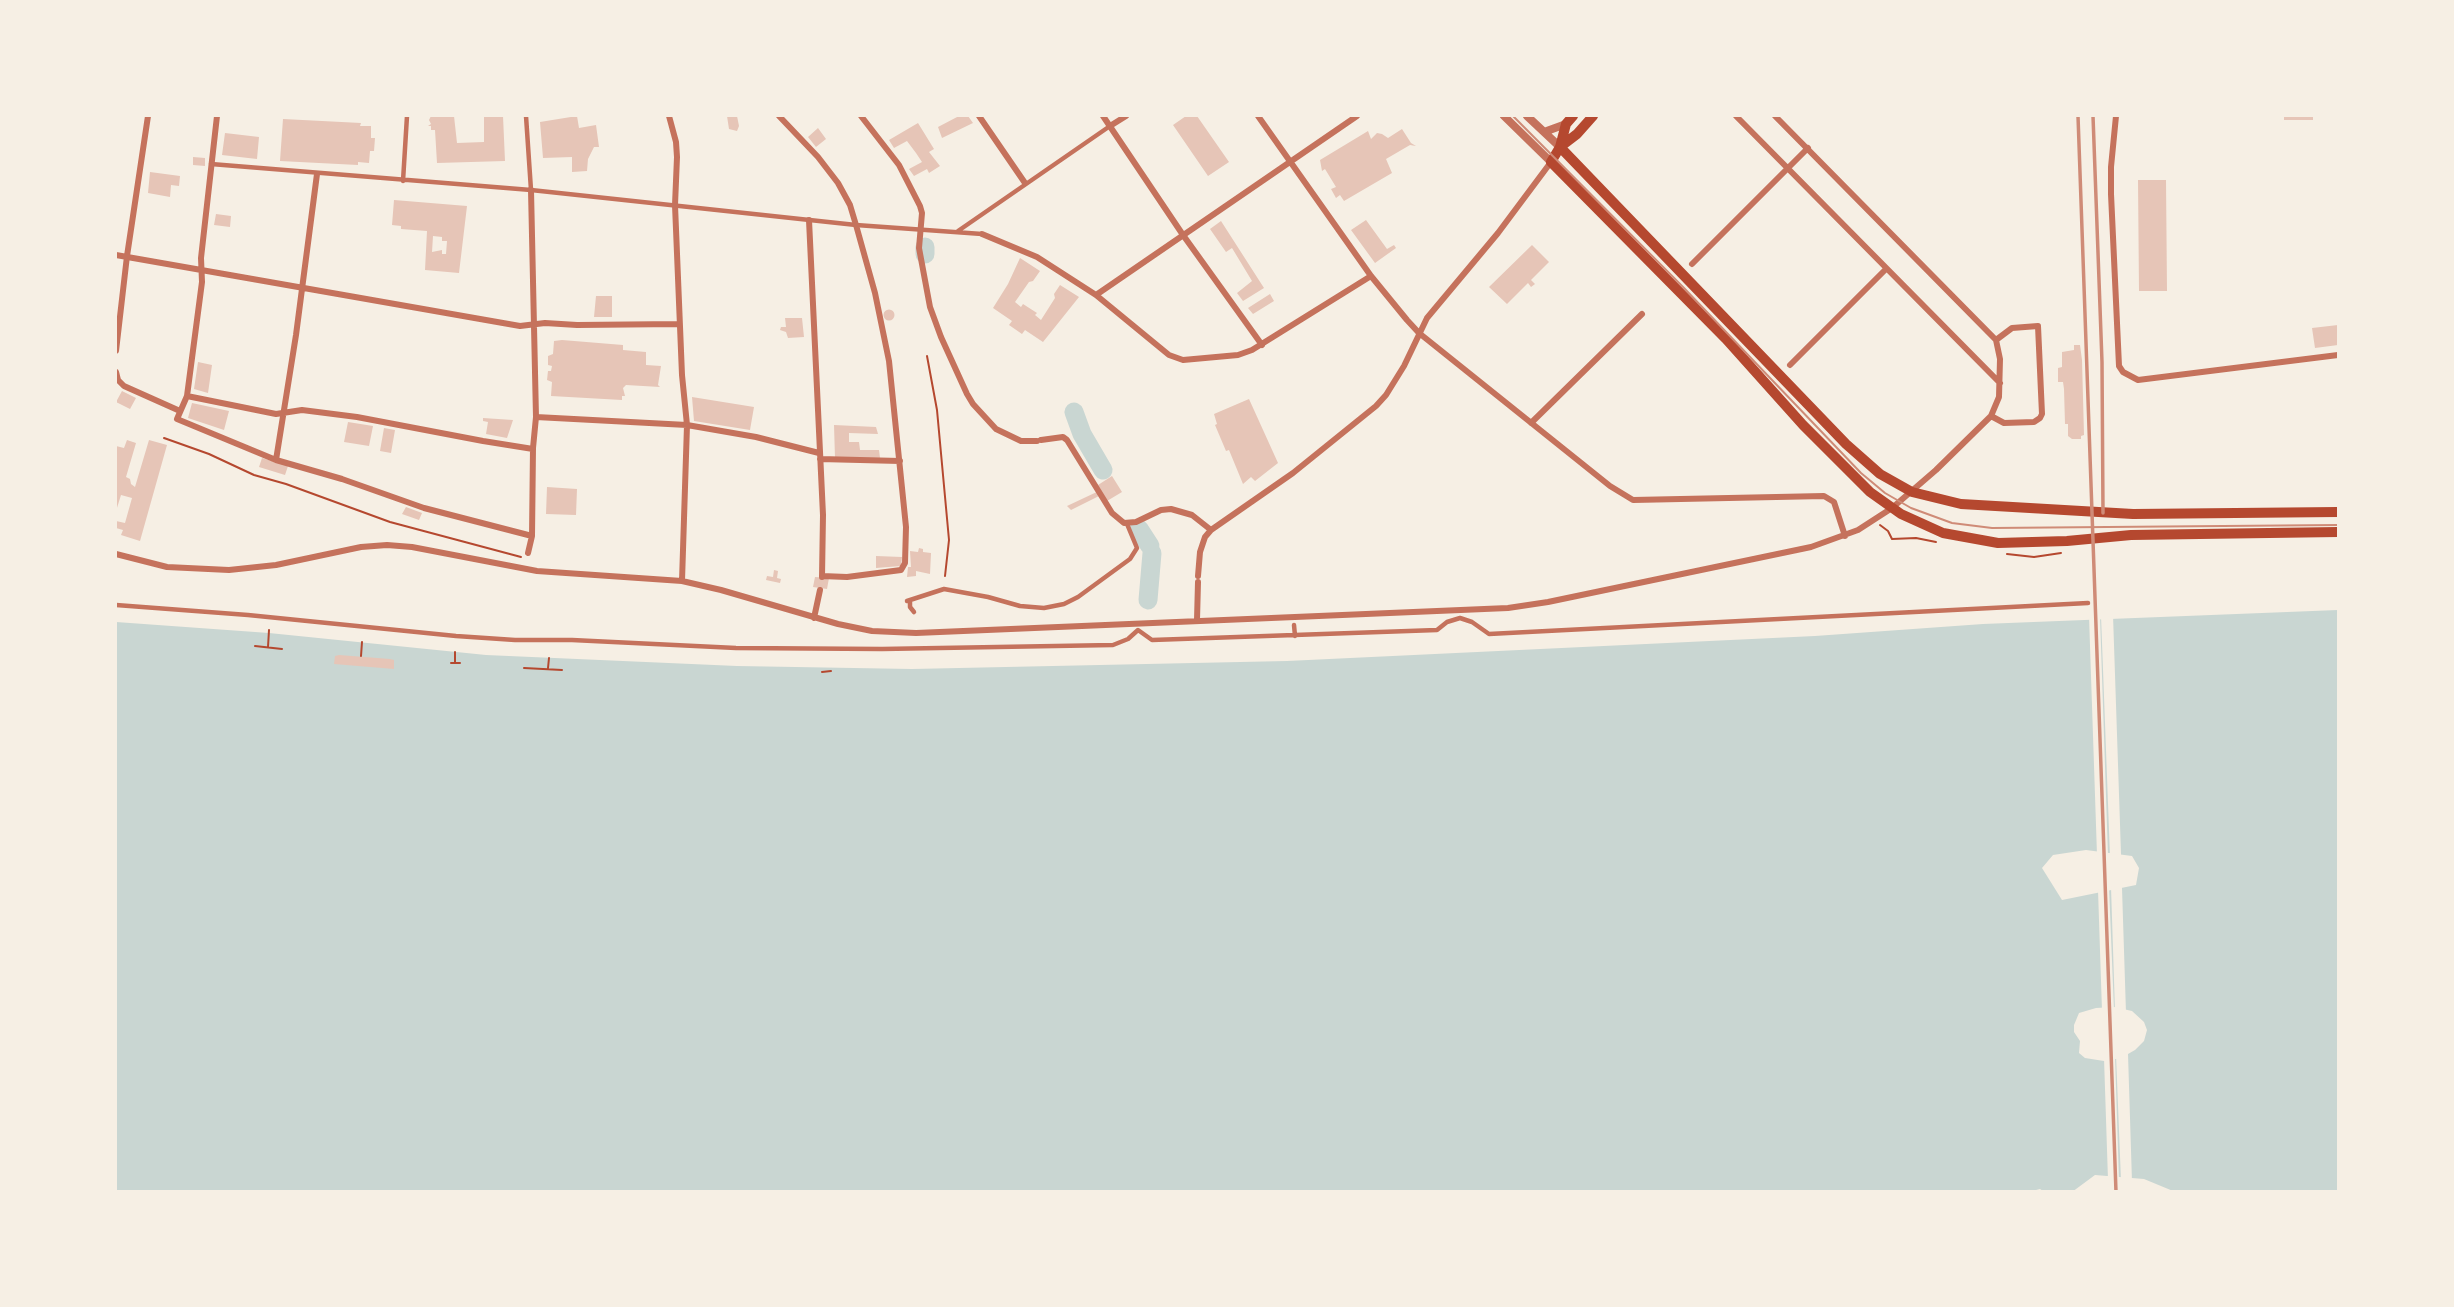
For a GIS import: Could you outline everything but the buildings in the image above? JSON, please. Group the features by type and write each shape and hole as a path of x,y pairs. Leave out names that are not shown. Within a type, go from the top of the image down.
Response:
{"main road":[{"path":"1560,147 1577,134 1593,116"},
{"path":"1570,120 1551,162 1726,339 1803,425 1860,483 1892,508 1943,533 1998,543 2067,541 2132,535 2339,532"},
{"path":"1560,147 1846,444 1880,474 1912,492 1961,504 2133,514 2339,512"}],"street":[{"path":"116,351 148,116"},
{"path":"217,116 187,396 177,419 276,460 342,479 424,508 531,536"},
{"path":"403,181 407,116"},
{"path":"526,116 531,190 536,417 531,536 526,570"},
{"path":"669,116 677,156 675,205 679,324 687,425 682,581"},
{"path":"779,116 818,157 838,183 850,205 874,293 889,362 900,461 906,533 904,568 898,572 847,577 822,576 809,220"},
{"path":"861,116 899,165 922,213 919,248 930,307 940,337 967,394 996,429 1021,441 1063,437 1067,440 1112,513 1127,524 1137,548 1130,559 1064,604 1044,608 1020,606 944,589 909,601 914,612"},
{"path":"979,116 1025,183"},
{"path":"1103,116 1183,235 1262,345"},
{"path":"957,232 1126,116"},
{"path":"1258,116 1371,275 1419,333 1610,486 1629,498 1824,496 1834,502 1845,536"},
{"path":"1096,295 1357,116"},
{"path":"1197,620 1200,552 1205,537 1211,530 1293,473 1376,406 1395,382 1437,304 1503,226 1551,162 1504,116"},
{"path":"1527,116 1560,147"},
{"path":"1736,116 2000,384"},
{"path":"116,554 167,567 238,570 361,547 399,546 448,553 526,570 682,581 730,592 814,618 873,631 916,633 1508,608 1802,549 1845,536 1892,508 1912,492 1991,416 1997,404 2000,359 1996,340 1775,116"},
{"path":"2116,116 2111,194 2119,366 2123,372 2138,380 2339,355"},
{"path":"1544,132 1570,120"},
{"path":"1692,264 1808,148"},
{"path":"211,164 531,190 856,225 982,234 1028,253 1096,295 1164,351 1181,360 1238,355 1262,345 1371,275"},
{"path":"276,460 317,174"},
{"path":"116,255 520,326 545,323 679,324"},
{"path":"1790,365 1886,269"},
{"path":"1531,423 1642,314"},
{"path":"1991,416 2004,424 2034,422 2042,414 2038,326 2012,328 1996,340"},
{"path":"116,372 118,380 124,386 180,411"},
{"path":"187,396 284,414 302,410 356,416 533,449"},
{"path":"536,417 687,425 756,437 819,454 900,461"},
{"path":"1127,524 1161,510 1171,509 1198,518 1211,530"},
{"path":"814,618 820,590"},
{"path":"116,606 248,615 456,636 734,648 1113,645 1128,639 1138,630 1152,640 1295,636 1437,630 1447,622 1460,618 1472,622 1489,634 2088,603"},
{"path":"1294,625 1295,636"}],"path":[{"path":"927,356 936,410 948,528 945,576"},
{"path":"164,438 254,475 390,522 528,556"},
{"path":"1873,520 1888,531 1892,539"},
{"path":"268,647 269,630"},
{"path":"361,656 362,642"},
{"path":"255,646 282,649"},
{"path":"455,652 453,663 460,663"},
{"path":"548,669 549,659"},
{"path":"524,668 562,670"},
{"path":"825,671 831,671"}],"shaded area":[{"path":"2338,610 2338,1191 2173,1191 2144,1179 2095,1175 2072,1192 2040,1189 2028,1192 116,1191 116,622 269,633 486,655 737,666 912,669 1287,661 1815,636 1983,624","holes":["2086,850 2132,856 2139,868 2136,885 2062,900 2042,868 2053,855","2114,1007 2132,1011 2144,1022 2147,1030 2144,1041 2121,1058 2104,1061 2085,1058 2079,1053 2080,1041 2074,1032 2079,1013"]}],"pier":[{"path":"2113,615 2121,858 2110,857 2101,616"},
{"path":"2089,616 2100,616 2108,856 2097,855"},
{"path":"2122,884 2126,1013 2115,1011 2111,887"},
{"path":"2109,887 2114,1010 2102,1011 2098,890"},
{"path":"2128,1050 2132,1182 2121,1181 2116,1055"},
{"path":"2115,1055 2119,1181 2108,1180 2104,1058"}],"waterway":[{"path":"925,247 925,254"},
{"path":"1074,412 1082,434 1103,470"},
{"path":"1139,529 1150,546"},
{"path":"1148,600 1152,553"}],"tram line":[{"path":"1513,116 1683,287 1861,473 1885,493 1911,508 1952,523 1992,528 2338,525"}],"railway":[{"path":"2078,116 2116,1192"},
{"path":"2093,116 2102,362 2103,513"}]}
